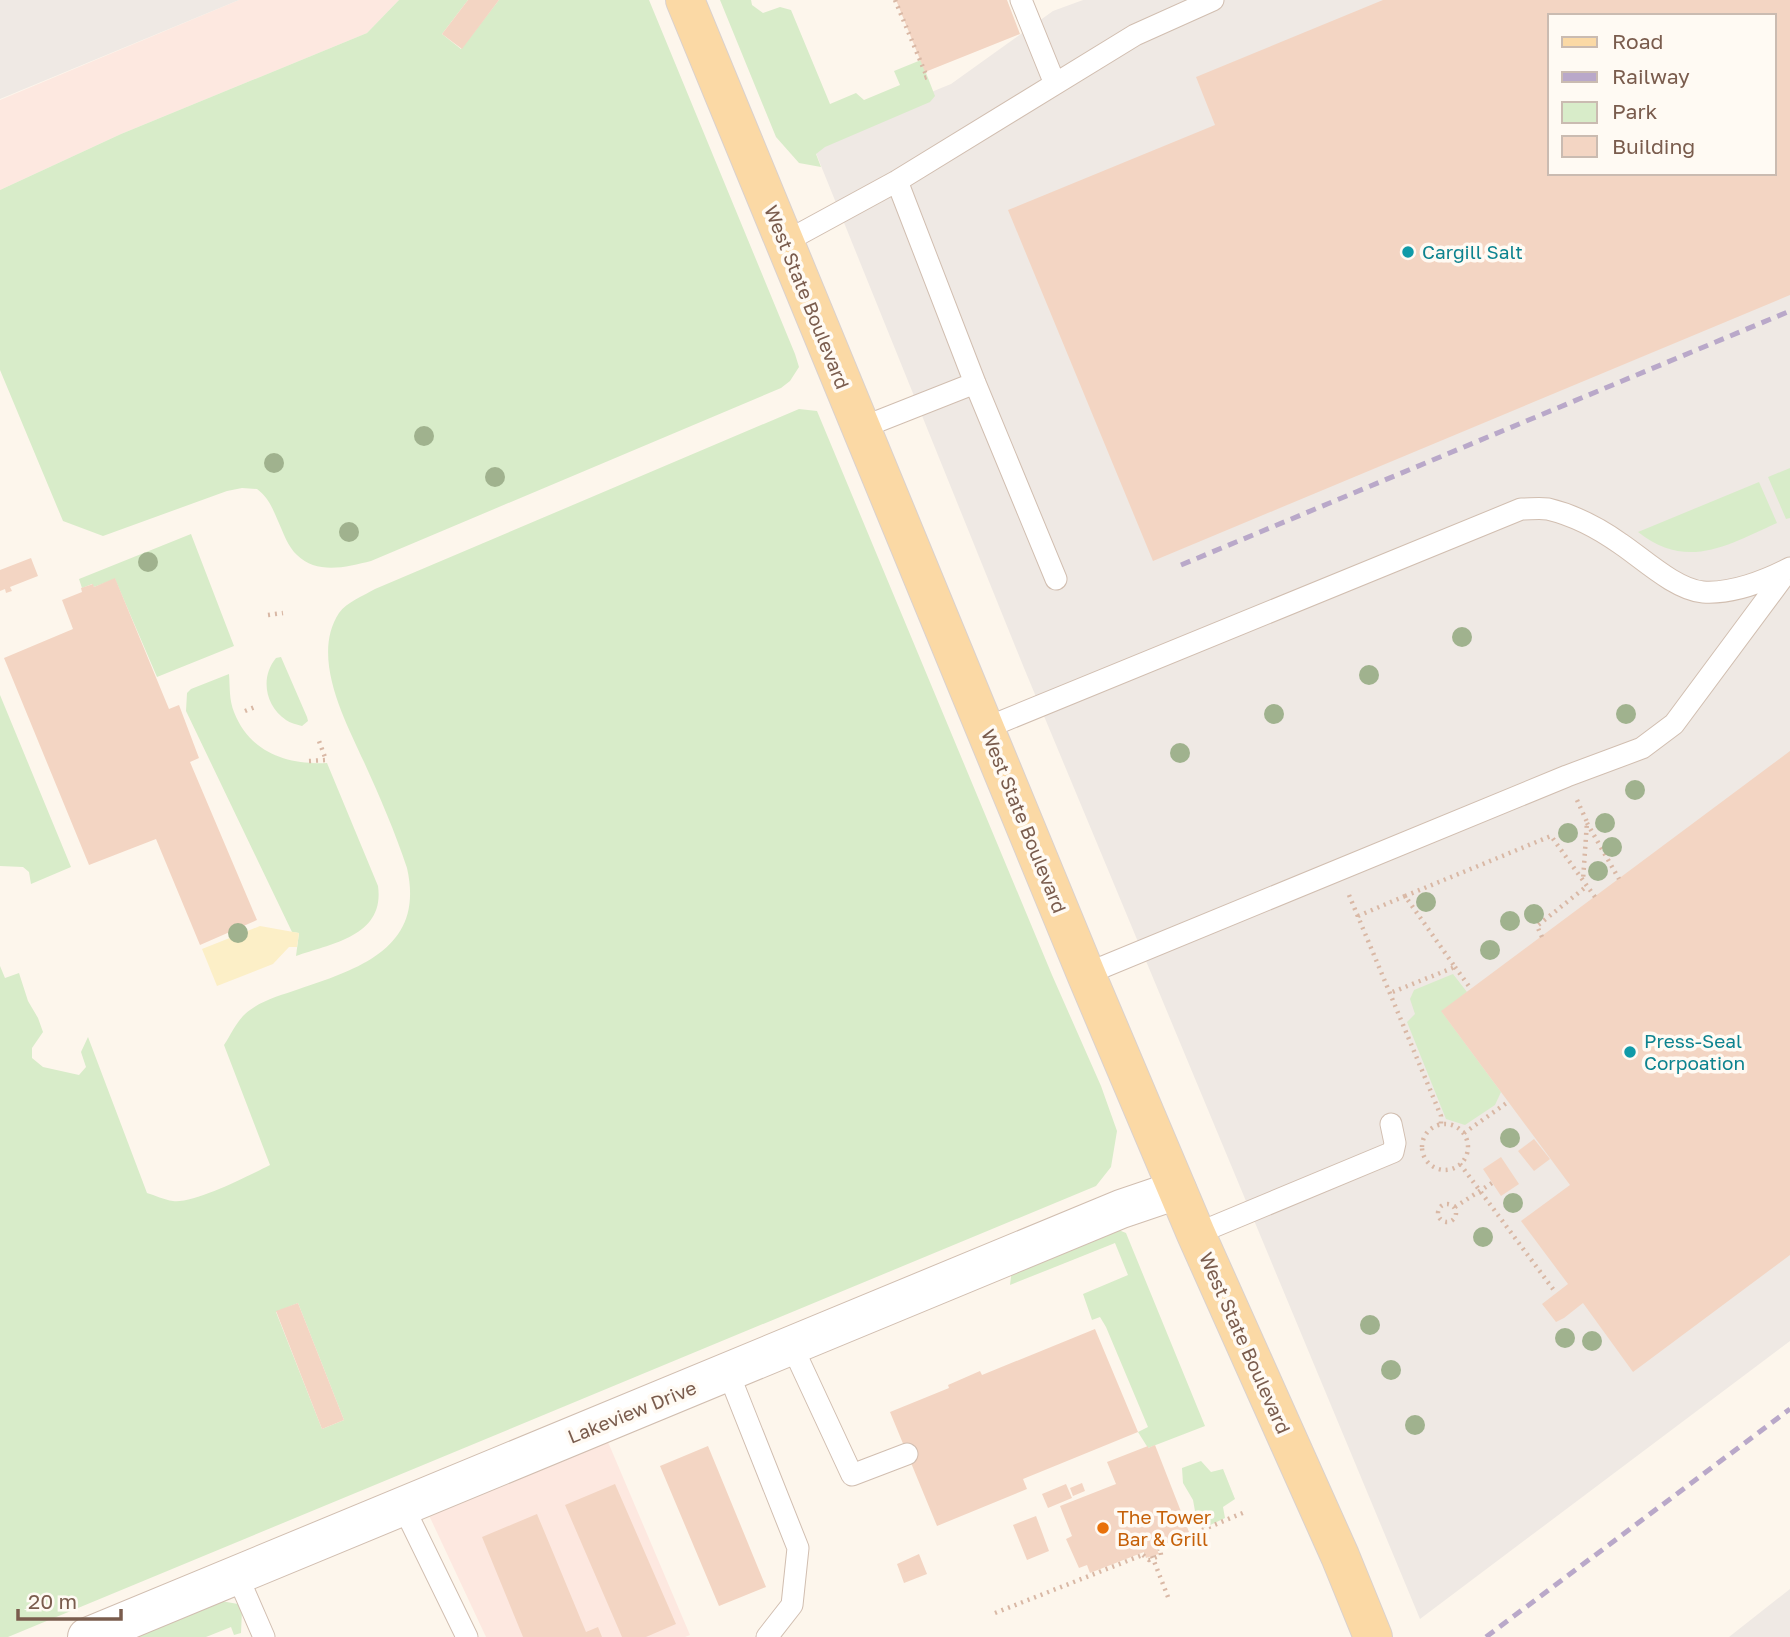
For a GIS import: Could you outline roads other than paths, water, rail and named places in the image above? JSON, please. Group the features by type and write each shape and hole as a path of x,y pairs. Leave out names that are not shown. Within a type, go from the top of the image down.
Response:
{"main road":[{"name":"West State Boulevard","path":"685,0 1177,1191 1340,1556 1373,1637"}],"street":[{"name":"Lakeview Drive","path":"87,1637 1121,1209 1177,1191"}],"lane":[{"path":"1021,0 1055,84"},
{"path":"785,242 897,181 1135,35 1213,0"},
{"path":"897,181 1055,579"},
{"path":"861,428 975,383"},
{"path":"986,728 1521,509 1547,509 1590,526 1620,543 1656,571 1701,592 1725,591 1748,585 1789,569"},
{"path":"1086,974 1567,776 1642,748 1674,724 1789,569"},
{"path":"1196,1234 1393,1152 1395,1143 1391,1124"},
{"path":"792,1346 852,1475 907,1454"},
{"path":"728,1372 798,1548 787,1637"},
{"path":"403,1506 467,1637"},
{"path":"237,1575 264,1637"},
{"path":"767,1637 792,1605"}],"railway":[{"path":"1181,565 1790,311"},
{"path":"1486,1637 1790,1409"}],"place":[{"name":"Cargill Salt","path":"1408,252"},
{"name":"Press-Seal Corpoation","path":"1630,1052"},
{"name":"The Tower Bar & Grill","path":"1103,1528"}]}
